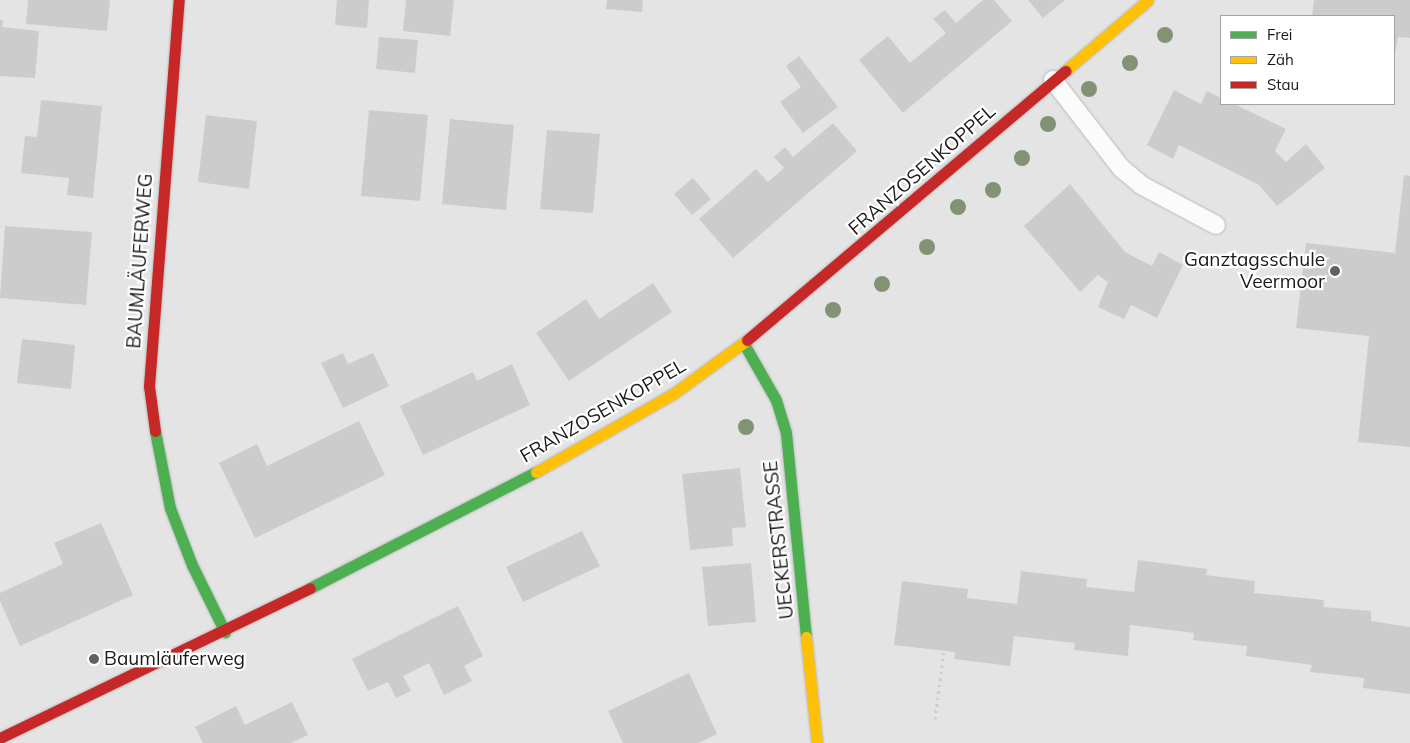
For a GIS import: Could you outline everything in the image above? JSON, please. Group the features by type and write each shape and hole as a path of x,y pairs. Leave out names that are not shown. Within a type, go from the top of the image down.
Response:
{"street":[{"name":"BAUMLÄUFERWEG","path":"179,0 149,386 156,446 170,508 192,565 225,632"},
{"name":"FRANZOSENKOPPEL","path":"0,738 225,632 564,458 673,394 744,344 1148,0"},
{"name":"UECKERSTRASSE","path":"744,344 776,400 786,433 817,743"}],"lane":[{"path":"1053,80 1121,168 1141,184 1216,225"}],"path":[{"path":"935,719 944,651"}],"building":[{"path":"28,0 110,0 107,31 26,24"},
{"path":"337,0 369,0 367,28 335,25"},
{"path":"406,0 454,0 450,36 403,31"},
{"path":"607,0 643,0 642,12 606,9"},
{"path":"983,0 994,0 1012,21 903,113 859,60 888,36 910,63 946,33 933,19 945,10 956,23"},
{"path":"1028,0 1065,0 1043,18"},
{"path":"1314,0 1410,0 1410,38 1398,37 1395,54 1395,15 1312,15"},
{"path":"0,20 3,20 2,27 39,31 35,78 0,76"},
{"path":"379,37 418,40 415,73 376,69"},
{"path":"799,56 838,107 803,133 780,102 801,87 786,66"},
{"path":"1174,90 1201,104 1207,91 1220,98 1220,105 1236,105 1286,129 1275,151 1286,162 1306,144 1325,168 1277,206 1259,185 1179,145 1173,159 1147,145"},
{"path":"41,100 102,106 93,198 67,195 69,178 21,173 25,136 37,137"},
{"path":"369,110 428,115 420,201 361,196"},
{"path":"206,115 257,121 249,189 198,182"},
{"path":"450,119 514,125 506,210 442,204"},
{"path":"833,123 857,151 733,258 699,219 756,169 768,182 784,168 774,157 785,147 793,157"},
{"path":"547,130 600,134 593,213 540,209"},
{"path":"1404,175 1410,176 1410,447 1358,442 1369,336 1296,328 1306,243 1395,253"},
{"path":"693,178 711,199 692,215 674,194"},
{"path":"1070,184 1125,252 1152,266 1159,252 1183,265 1157,318 1131,305 1124,319 1098,307 1108,282 1098,275 1080,292 1024,226"},
{"path":"5,226 92,232 86,305 0,298"},
{"path":"653,283 672,312 569,381 536,333 586,299 599,319"},
{"path":"22,339 75,345 71,389 17,383"},
{"path":"343,353 348,364 373,353 389,386 343,408 321,363"},
{"path":"512,364 530,405 423,455 400,406 473,372 477,381"},
{"path":"359,421 385,475 255,538 219,463 257,444 267,466"},
{"path":"740,468 746,527 732,528 733,546 690,550 682,474"},
{"path":"101,523 133,595 20,646 0,601 0,593 63,564 54,543"},
{"path":"582,531 600,566 523,602 506,567"},
{"path":"1138,560 1207,569 1206,575 1255,581 1254,593 1324,600 1323,607 1371,611 1371,621 1410,627 1410,694 1363,688 1364,678 1310,672 1312,665 1246,656 1247,646 1193,640 1194,633 1130,625 1128,656 1074,650 1075,643 1014,636 1010,666 954,659 955,652 894,645 902,581 968,589 967,598 1017,604 1021,571 1087,579 1086,587 1134,592"},
{"path":"751,563 756,622 708,626 702,567"},
{"path":"458,606 483,656 464,666 472,681 444,695 429,663 403,676 411,691 396,698 388,682 368,691 352,659"},
{"path":"689,673 717,734 698,743 623,743 608,711"},
{"path":"292,702 308,735 291,743 203,743 195,727 236,706 245,725"}],"traffic: fast":[{"path":"744,344 776,400 786,433 806,637"},
{"path":"155,431 170,508 192,565 225,632"},
{"path":"310,588 536,472"}],"traffic: slow":[{"path":"1065,71 1148,0"},
{"path":"536,472 673,394 747,340"},
{"path":"806,637 817,743"}],"traffic: jam":[{"path":"155,431 149,386 179,0"},
{"path":"747,340 1065,71"},
{"path":"0,738 310,588"}],"place":[{"name":"Ganztagsschule Veermoor","path":"1335,271"},
{"name":"Baumläuferweg","path":"94,659"}]}
